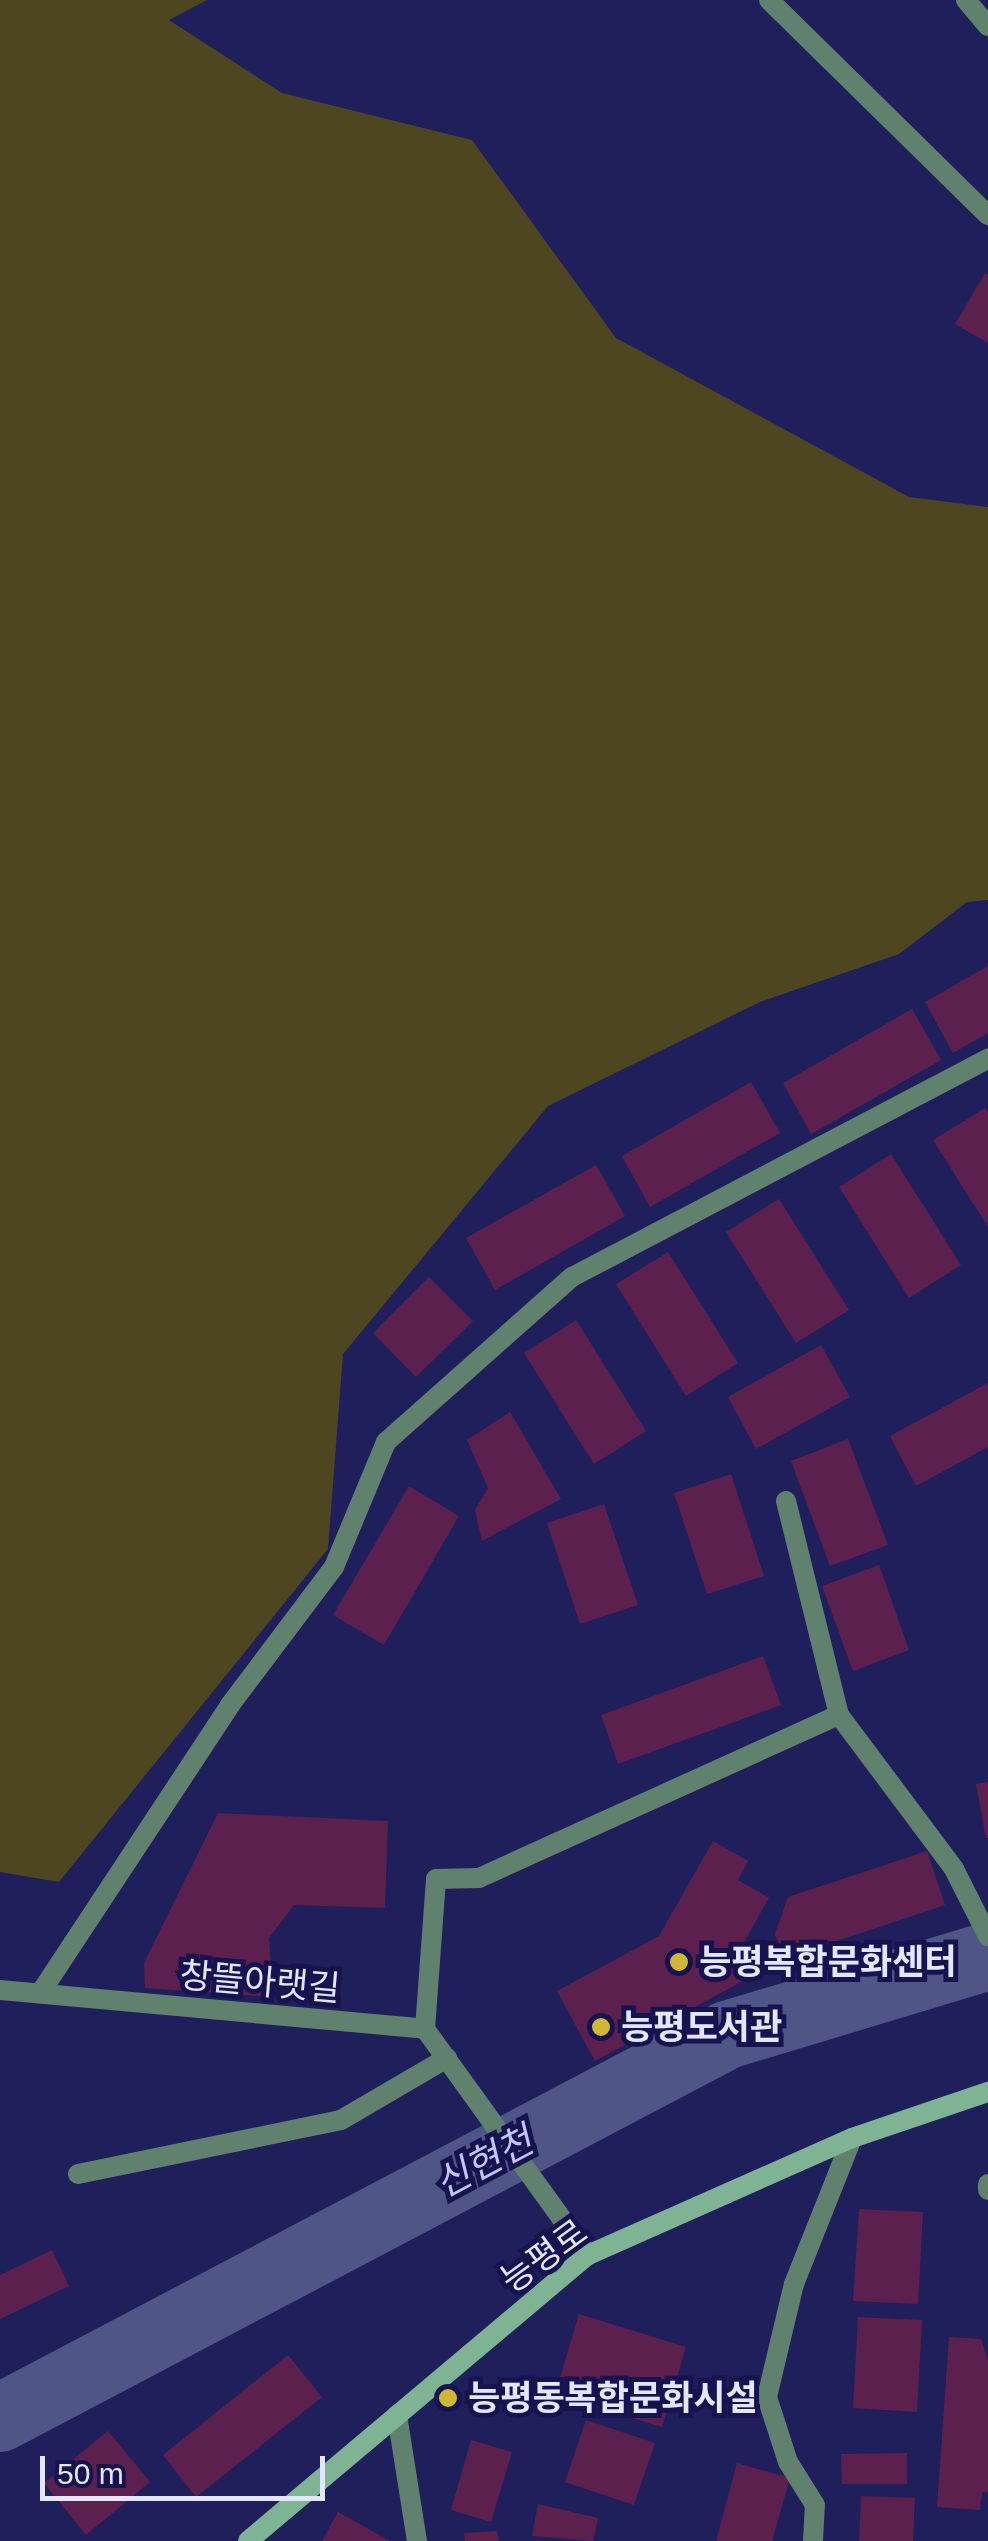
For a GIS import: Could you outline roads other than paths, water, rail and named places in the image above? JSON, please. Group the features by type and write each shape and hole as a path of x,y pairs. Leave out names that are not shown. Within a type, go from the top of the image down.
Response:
{"main road":[{"name":"능평로","path":"248,2541 588,2255 852,2138 988,2092"}],"street":[{"path":"769,0 988,215"},
{"path":"966,0 988,26"},
{"path":"40,1992 230,1706 334,1567 386,1442 572,1277 988,1058"},
{"path":"786,1502 838,1715 954,1869 988,1936"},
{"path":"588,2255 425,2029 436,1879 479,1878 838,1715"},
{"name":"창뜰아랫길","path":"0,1990 425,2029"},
{"path":"78,2174 341,2120 448,2058"},
{"path":"812,2541 815,2506 788,2462 767,2397 794,2284 852,2138"},
{"path":"398,2415 416,2541"}],"waterway":[{"name":"신현천","path":"0,2418 727,2035 988,1956"}],"place":[{"name":"능평복합문화센터","path":"679,1962"},
{"name":"능평도서관","path":"601,2027"},
{"name":"능평동복합문화시설","path":"448,2398"}]}
